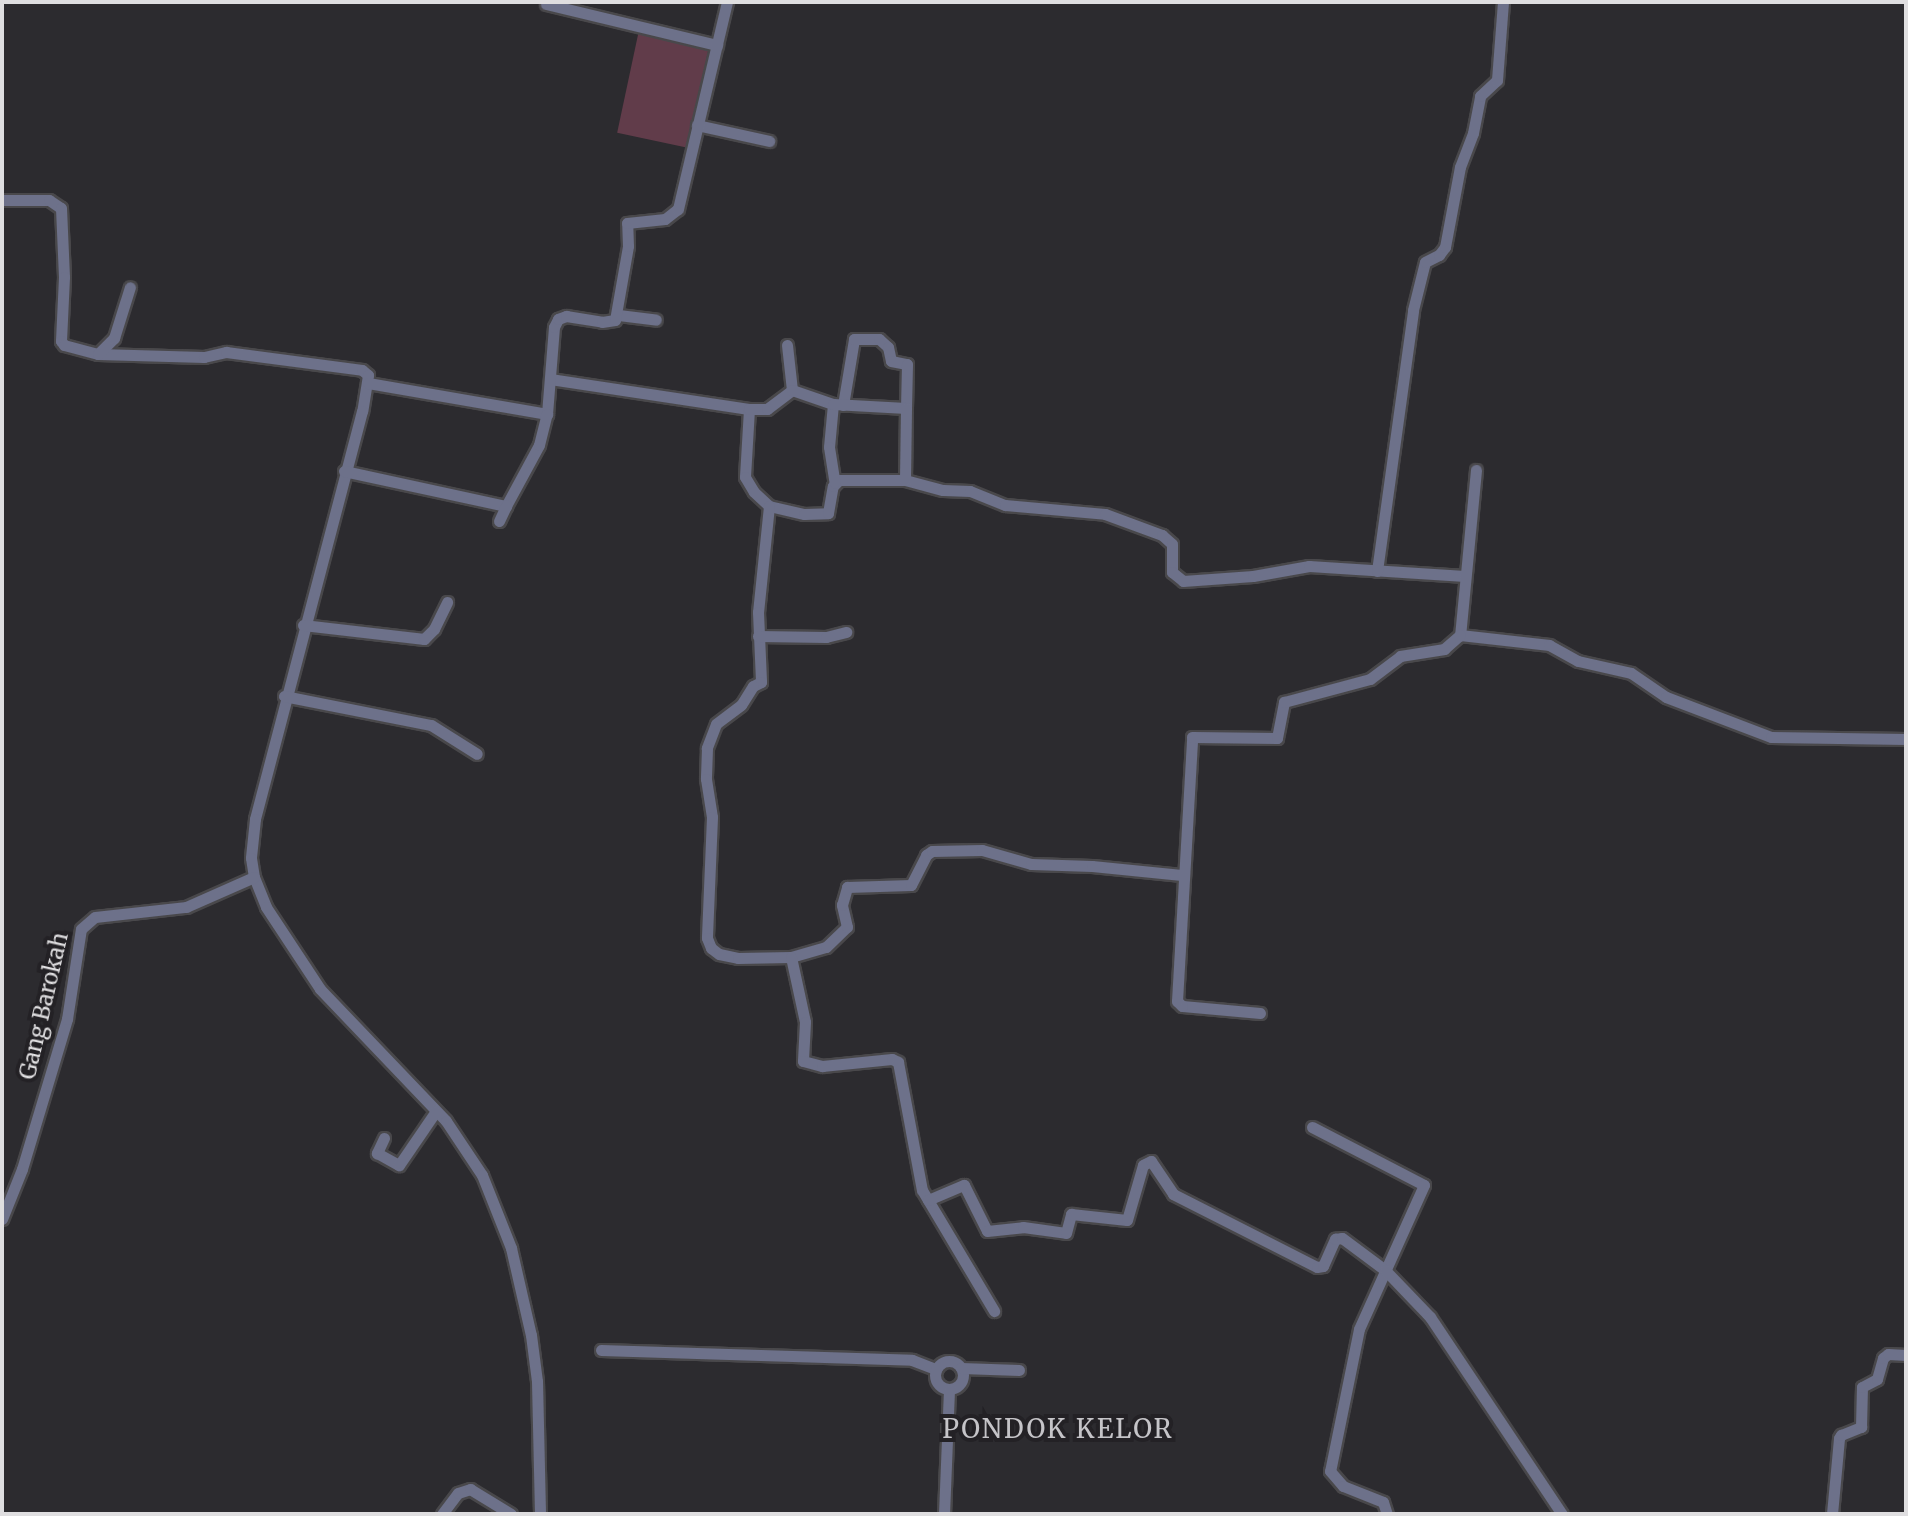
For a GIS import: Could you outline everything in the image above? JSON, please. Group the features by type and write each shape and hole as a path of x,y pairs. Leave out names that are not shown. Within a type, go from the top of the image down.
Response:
{"street":[{"path":"499,521 539,445 547,414 554,327 558,319 566,316 612,322 618,315 628,246 627,223 665,219 678,209 727,2"},
{"path":"1377,571 1413,310 1425,262 1439,255 1445,247 1460,167 1473,133 1480,96 1497,80 1503,2"},
{"path":"546,4 717,45"},
{"path":"697,125 769,141"},
{"path":"2,200 49,200 61,208 64,277 61,341 98,354 193,357 226,352 362,370 368,375 284,696 253,829 254,877 266,907 320,989 436,1111 482,1175 511,1248 526,1304 537,1381 540,1514"},
{"path":"98,354 114,338 130,287"},
{"path":"618,315 656,320"},
{"path":"749,409 745,477 754,492 769,506 804,514 828,513 835,483 829,447 854,339 879,339 888,347 891,361 907,364 905,480"},
{"path":"787,345 792,390"},
{"path":"550,379 749,409 767,409 792,390"},
{"path":"368,383 547,414"},
{"path":"792,390 838,404 906,408"},
{"path":"1260,1013 1177,1003 1182,875 1194,735 1277,738 1284,702 1370,679 1400,656 1444,649 1460,635 1476,470"},
{"path":"344,471 506,506"},
{"path":"835,483 905,480 943,490 970,491 1005,505 1105,514 1169,539 1172,572 1183,581 1253,576 1309,566 1465,576"},
{"path":"769,506 761,562 758,636 761,682 753,686 741,705 716,724 707,748 706,779 712,817 707,938 719,954 738,958 791,957 826,947 844,932 847,923 842,905 847,887 911,885 926,855 932,851 982,850 1031,864 1092,866 1182,875"},
{"path":"303,625 424,639 434,629 447,602"},
{"path":"758,636 826,637 846,632"},
{"path":"1460,635 1549,645 1578,661 1631,673 1666,697 1771,737 1906,739"},
{"path":"284,696 431,725 477,754"},
{"name":"Gang Barokah","path":"2,1219 22,1169 67,1019 81,929 95,917 186,907 254,877"},
{"path":"791,957 805,1022 803,1061 822,1066 892,1059 898,1062 915,1167 928,1200 994,1311"},
{"path":"384,1138 377,1153 399,1165 436,1111"},
{"path":"1312,1127 1424,1185 1359,1329 1330,1471 1343,1486 1383,1502 1387,1514"},
{"path":"928,1200 964,1185 987,1231 1023,1227 1066,1233 1071,1214 1127,1220 1143,1165 1151,1161 1173,1194 1289,1255 1321,1267 1339,1237 1385,1270 1430,1317 1562,1514"},
{"path":"601,1350 912,1360 936,1369"},
{"path":"1832,1514 1839,1438 1861,1427 1862,1387 1877,1379 1883,1358 1888,1354 1906,1355"},
{"path":"954,1361 961,1368 963,1378 958,1386 949,1390 940,1387 934,1379 936,1369 943,1362 954,1361"},
{"path":"961,1368 1019,1370"},
{"path":"944,1514 949,1390"},
{"path":"447,1512 458,1493 470,1489 511,1514"}],"shaded area":[{"path":"639,30 709,45 688,148 617,133"}],"district":[{"name":"PONDOK KELOR","path":"1058,1429"}]}
